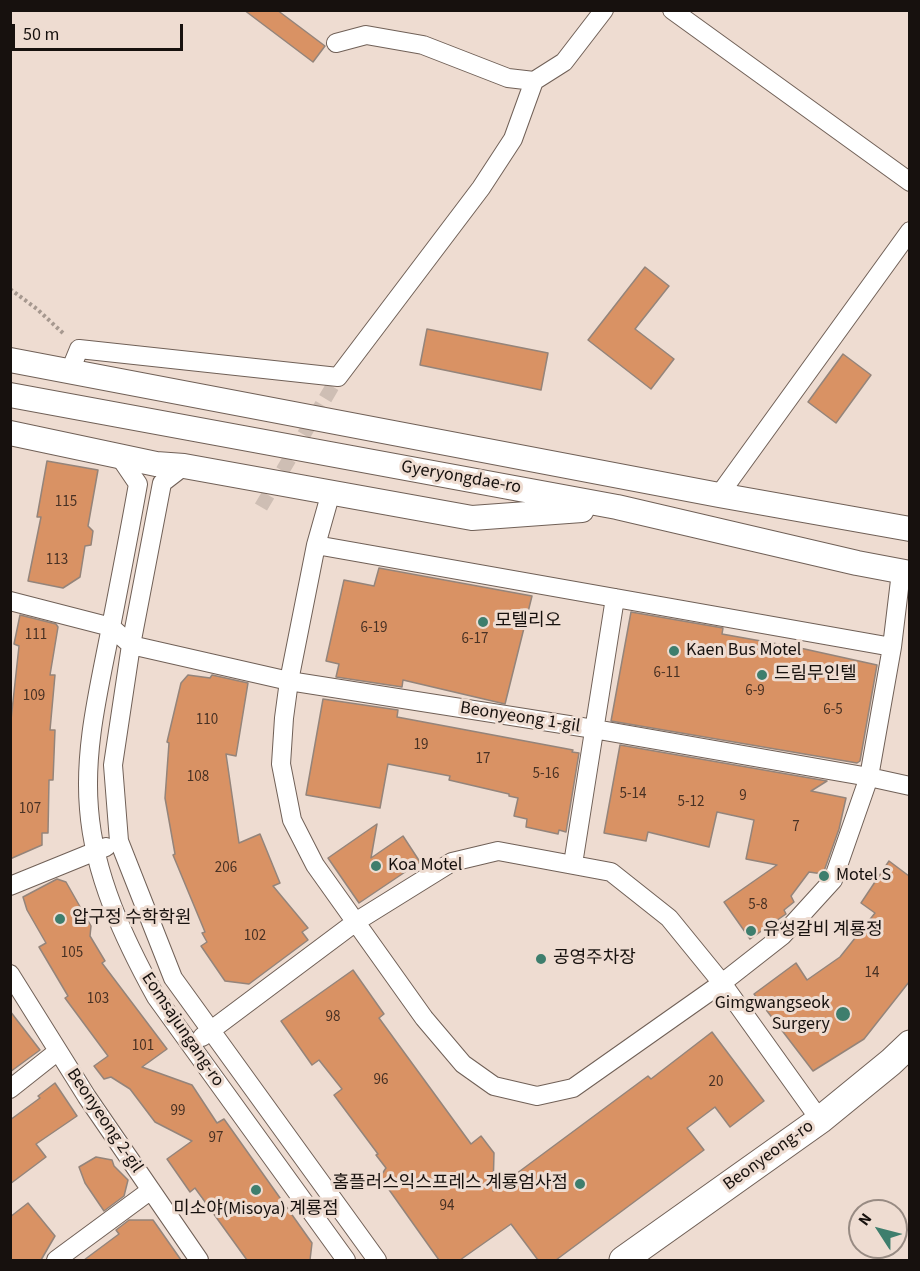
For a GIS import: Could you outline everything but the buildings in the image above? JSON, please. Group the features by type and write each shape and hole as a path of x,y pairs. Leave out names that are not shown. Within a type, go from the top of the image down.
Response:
{"main road":[{"name":"Beonyeong-ro","path":"623,1260 820,1120 891,1062 909,1044"}],"street":[{"path":"74,360 338,377 481,188 513,139 534,81 564,62 604,10"},
{"path":"672,10 909,182"},
{"path":"336,44 366,35 423,45 508,78 534,81"},
{"path":"719,495 909,231"},
{"name":"Gyeryongdae-ro","path":"10,360 74,360 719,495 909,529"},
{"name":"Gyeryongdae-ro","path":"10,395 616,507 905,572"},
{"path":"10,433 156,464 184,466 472,518 616,507"},
{"name":"Eomsajungang-ro","path":"119,456 138,484 99,688 89,756 89,808 95,851 111,901 138,963 156,997 344,1260"},
{"name":"Eomsajungang-ro","path":"184,466 162,483 131,645 113,765 119,841 173,978 377,1260"},
{"path":"331,492 316,545 289,681 281,764 292,820 315,865 424,1018 463,1064 494,1086 537,1096 573,1088 722,983 782,936 833,880 869,777 905,572"},
{"path":"316,545 892,647"},
{"path":"573,864 615,598"},
{"path":"10,601 111,627 131,645"},
{"name":"Beonyeong 1-gil","path":"131,645 289,681 594,729 909,786"},
{"path":"10,886 119,841"},
{"path":"191,1045 357,921 452,862 498,851 611,872 669,918 722,983 820,1120"},
{"name":"Beonyeong 2-gil","path":"10,974 58,1052 199,1260"},
{"path":"10,1089 58,1052"},
{"name":"Beonyeong 2-gil","path":"56,1260 150,1190"},
{"path":"344,1260 364,1243"}],"path":[{"path":"10,289 37,309 74,360"}],"tunnel":[{"path":"261,507 338,377"}],"place":[{"name":"모텔리오","path":"483,622"},
{"name":"Kaen Bus Motel","path":"674,651"},
{"name":"드림무인텔","path":"762,675"},
{"name":"Koa Motel","path":"376,866"},
{"name":"Motel S","path":"824,876"},
{"name":"압구정 수학학원","path":"60,919"},
{"name":"유성갈비 계룡정","path":"751,931"},
{"name":"공영주차장","path":"541,959"},
{"name":"Gimgwangseok Surgery","path":"843,1014"},
{"name":"홈플러스익스프레스 계룡엄사점","path":"580,1184"},
{"name":"미소야(Misoya) 계룡점","path":"256,1190"}]}
